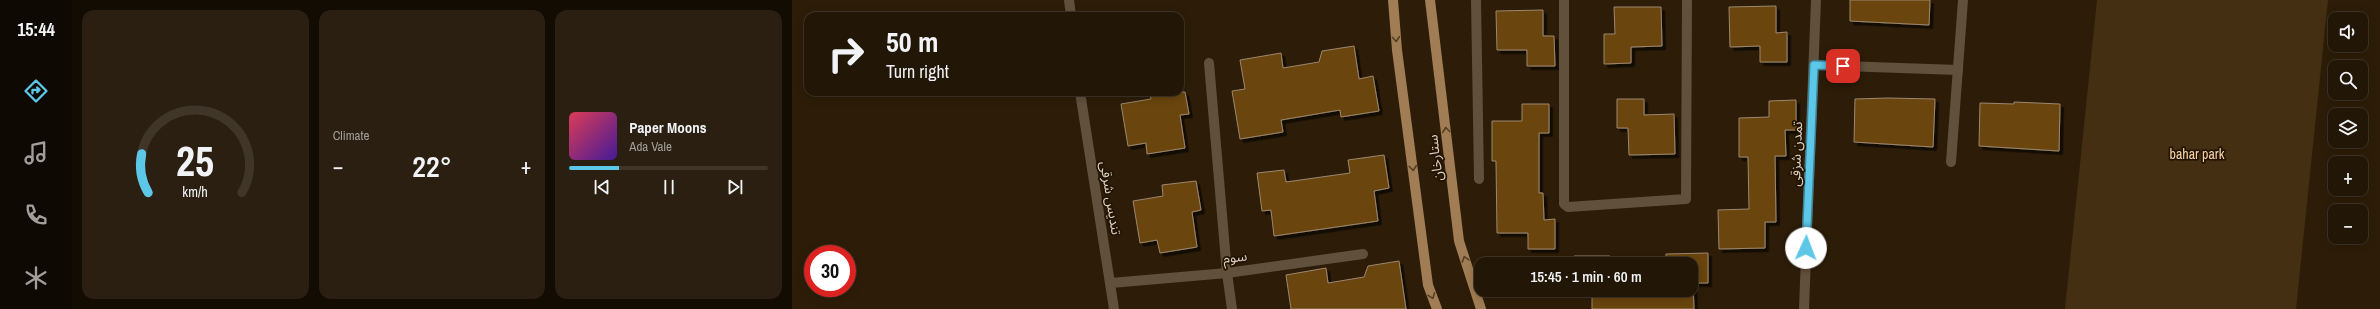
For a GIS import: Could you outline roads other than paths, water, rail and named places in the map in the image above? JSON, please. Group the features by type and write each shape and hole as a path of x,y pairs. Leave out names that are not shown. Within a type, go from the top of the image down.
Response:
{"main road":[{"name":"ستارخان","path":"1393,0 1397,50 1428,285 1437,309"},
{"name":"ستارخان","path":"1430,0 1459,241 1481,309"}],"street":[{"path":"1069,0 1070,12"},
{"path":"1476,0 1479,179"},
{"path":"1564,0 1564,204 1568,207 1686,199 1687,0"},
{"name":"تمدن شزقی","path":"1804,309 1816,0"},
{"path":"1951,162 1964,0"},
{"path":"1209,63 1227,273 1232,309"},
{"path":"1814,65 1958,70"},
{"name":"تندیس شرقی","path":"1081,96 1114,309"},
{"name":"سوم","path":"1111,283 1227,273 1362,254"}],"park label":[{"name":"bahar park","path":"2197,154"}]}
